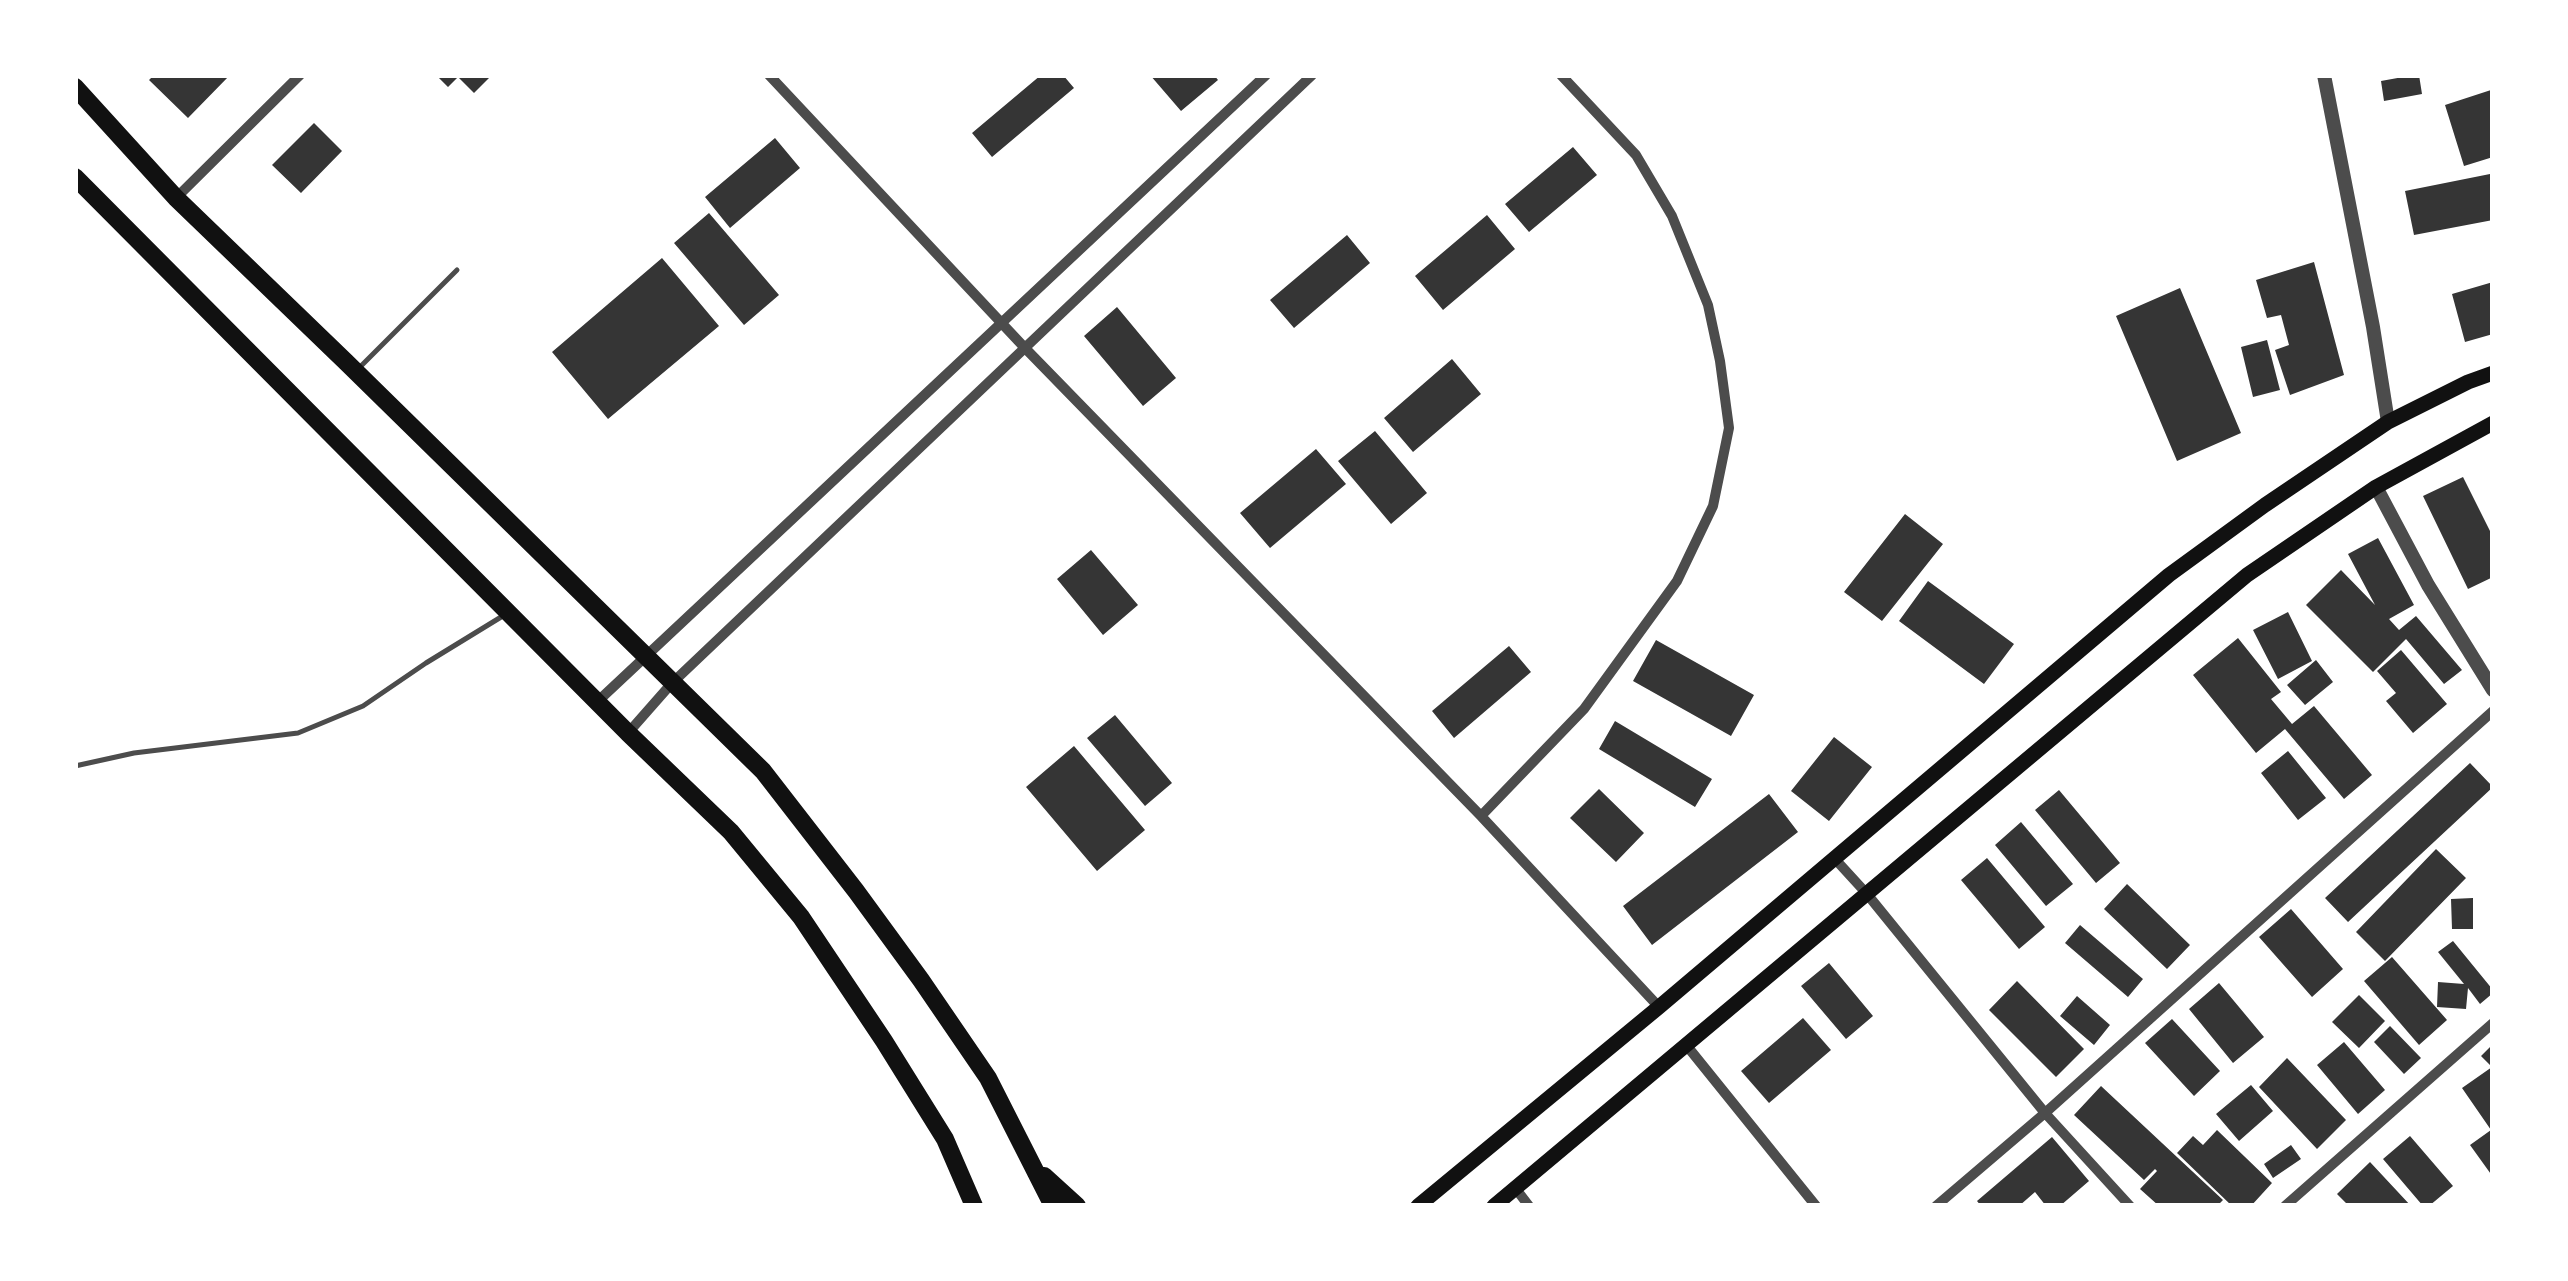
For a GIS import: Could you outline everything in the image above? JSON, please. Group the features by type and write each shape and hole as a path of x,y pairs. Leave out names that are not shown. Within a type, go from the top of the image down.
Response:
{"main road":[{"path":"75,86 176,198 764,771 921,980 988,1078 1053,1206"},
{"path":"75,177 731,832 801,917 884,1041 945,1139 974,1206"},
{"path":"1418,1206 2169,576 2388,422 2493,373"},
{"path":"1494,1206 2247,576 2376,487 2493,423"},
{"path":"1035,1167 1077,1206"}],"street":[{"path":"176,198 300,75"},
{"path":"768,75 1024,347 1481,816 1659,1007"},
{"path":"597,702 1266,75"},
{"path":"628,733 672,683 1312,75"},
{"path":"1481,816 1584,710 1677,581 1713,506 1728,428 1708,305 1672,216 1636,155 1561,75"},
{"path":"2324,75 2370,307 2388,422"},
{"path":"2376,487 2428,585 2492,686"},
{"path":"1936,1206 2046,1113 2493,711"},
{"path":"1835,859 2046,1113 2130,1206"},
{"path":"2285,1206 2493,1024"},
{"path":"1687,1046 1816,1206"},
{"path":"1516,1189 1529,1206"}],"lane":[{"path":"356,371 457,270"},
{"path":"75,766 134,754 298,733 363,706 508,613"}],"building":[{"path":"154,75 230,75 188,118 149,80"},
{"path":"436,75 492,75 474,93 458,77 448,87"},
{"path":"1041,75 1063,75 1074,88 992,157 972,133"},
{"path":"1150,75 1214,75 1218,80 1181,111"},
{"path":"2419,75 2422,94 2384,101 2381,81"},
{"path":"2491,90 2493,157 2464,166 2445,105"},
{"path":"314,123 342,151 301,193 272,165"},
{"path":"775,138 800,168 730,228 705,197"},
{"path":"1573,147 1597,175 1529,232 1505,204"},
{"path":"2490,174 2493,220 2414,235 2405,191"},
{"path":"709,213 779,295 744,325 674,243"},
{"path":"1487,215 1515,249 1443,310 1415,276"},
{"path":"1347,235 1370,263 1294,328 1270,300"},
{"path":"662,258 719,326 608,419 552,352"},
{"path":"2314,262 2344,375 2290,395 2275,350 2289,345 2281,315 2267,318 2256,280"},
{"path":"2493,282 2493,334 2465,342 2452,294"},
{"path":"2180,288 2241,433 2177,461 2116,316"},
{"path":"1117,307 1176,378 1143,406 1084,336"},
{"path":"2267,340 2280,390 2253,397 2241,347"},
{"path":"1452,359 1481,394 1413,452 1384,418"},
{"path":"1375,431 1427,493 1391,524 1338,461"},
{"path":"1316,449 1346,484 1270,548 1240,513"},
{"path":"2463,477 2493,537 2493,577 2468,589 2423,496"},
{"path":"1905,514 1943,544 1882,621 1844,592"},
{"path":"2378,538 2414,605 2389,619 2399,630 2416,616 2462,670 2444,684 2406,639 2373,672 2306,605 2341,570 2375,605 2348,554"},
{"path":"1091,550 1138,605 1103,635 1057,579"},
{"path":"1928,581 2014,644 1984,684 1899,621"},
{"path":"2288,612 2312,661 2278,679 2253,630"},
{"path":"2238,638 2281,692 2271,699 2292,724 2314,706 2372,775 2344,799 2285,729 2256,753 2193,675"},
{"path":"1656,640 1754,695 1731,736 1633,681"},
{"path":"1509,646 1531,672 1454,738 1432,711"},
{"path":"2401,650 2447,704 2413,733 2386,701 2396,693 2377,671"},
{"path":"2316,660 2333,682 2305,705 2287,685"},
{"path":"1115,715 1172,783 1145,806 1087,738"},
{"path":"1615,721 1712,779 1695,807 1599,749"},
{"path":"1834,737 1872,767 1829,821 1791,791"},
{"path":"1074,746 1145,830 1097,871 1026,787"},
{"path":"2288,751 2326,798 2298,820 2261,773"},
{"path":"2470,763 2493,787 2348,922 2325,898"},
{"path":"1599,789 1644,833 1616,862 1570,818"},
{"path":"2059,790 2120,863 2096,883 2035,810"},
{"path":"1769,794 1798,832 1652,945 1623,906"},
{"path":"2021,822 2073,884 2046,906 1995,845"},
{"path":"2436,849 2466,878 2385,961 2356,932"},
{"path":"1987,858 2045,927 2019,949 1961,880"},
{"path":"2127,884 2190,945 2167,969 2104,909"},
{"path":"2473,898 2473,929 2452,929 2451,899"},
{"path":"2291,909 2343,969 2312,997 2259,937"},
{"path":"2080,925 2143,979 2128,997 2065,943"},
{"path":"2453,941 2493,990 2480,1004 2468,988 2466,1009 2437,1007 2438,982 2464,984 2438,952"},
{"path":"2392,957 2447,1020 2419,1045 2364,981"},
{"path":"1829,963 1873,1016 1846,1039 1801,986"},
{"path":"2017,981 2084,1049 2056,1077 1989,1010"},
{"path":"2219,983 2264,1037 2233,1063 2189,1009"},
{"path":"2359,995 2385,1021 2359,1048 2332,1022"},
{"path":"2077,996 2110,1025 2094,1045 2060,1016"},
{"path":"1803,1018 1831,1050 1769,1103 1741,1071"},
{"path":"2172,1019 2220,1071 2194,1096 2145,1043"},
{"path":"2390,1026 2421,1058 2404,1074 2374,1042"},
{"path":"2344,1042 2385,1090 2358,1114 2317,1065"},
{"path":"2493,1044 2493,1177 2470,1145 2491,1130 2462,1088 2492,1067 2481,1056"},
{"path":"2287,1058 2346,1120 2317,1149 2259,1087"},
{"path":"2251,1085 2273,1111 2239,1141 2216,1114"},
{"path":"2101,1086 2223,1200 2217,1206 2159,1206 2140,1189 2157,1171 2144,1180 2074,1115"},
{"path":"2217,1130 2272,1183 2251,1206 2232,1206 2177,1153 2193,1136 2203,1145"},
{"path":"2410,1136 2453,1186 2429,1206 2423,1206 2383,1159"},
{"path":"2052,1137 2089,1181 2060,1206 2046,1206 2035,1192 2019,1206 1981,1206 1977,1201"},
{"path":"2291,1145 2301,1159 2273,1178 2264,1164"},
{"path":"2370,1162 2411,1206 2349,1206 2337,1194"}]}
